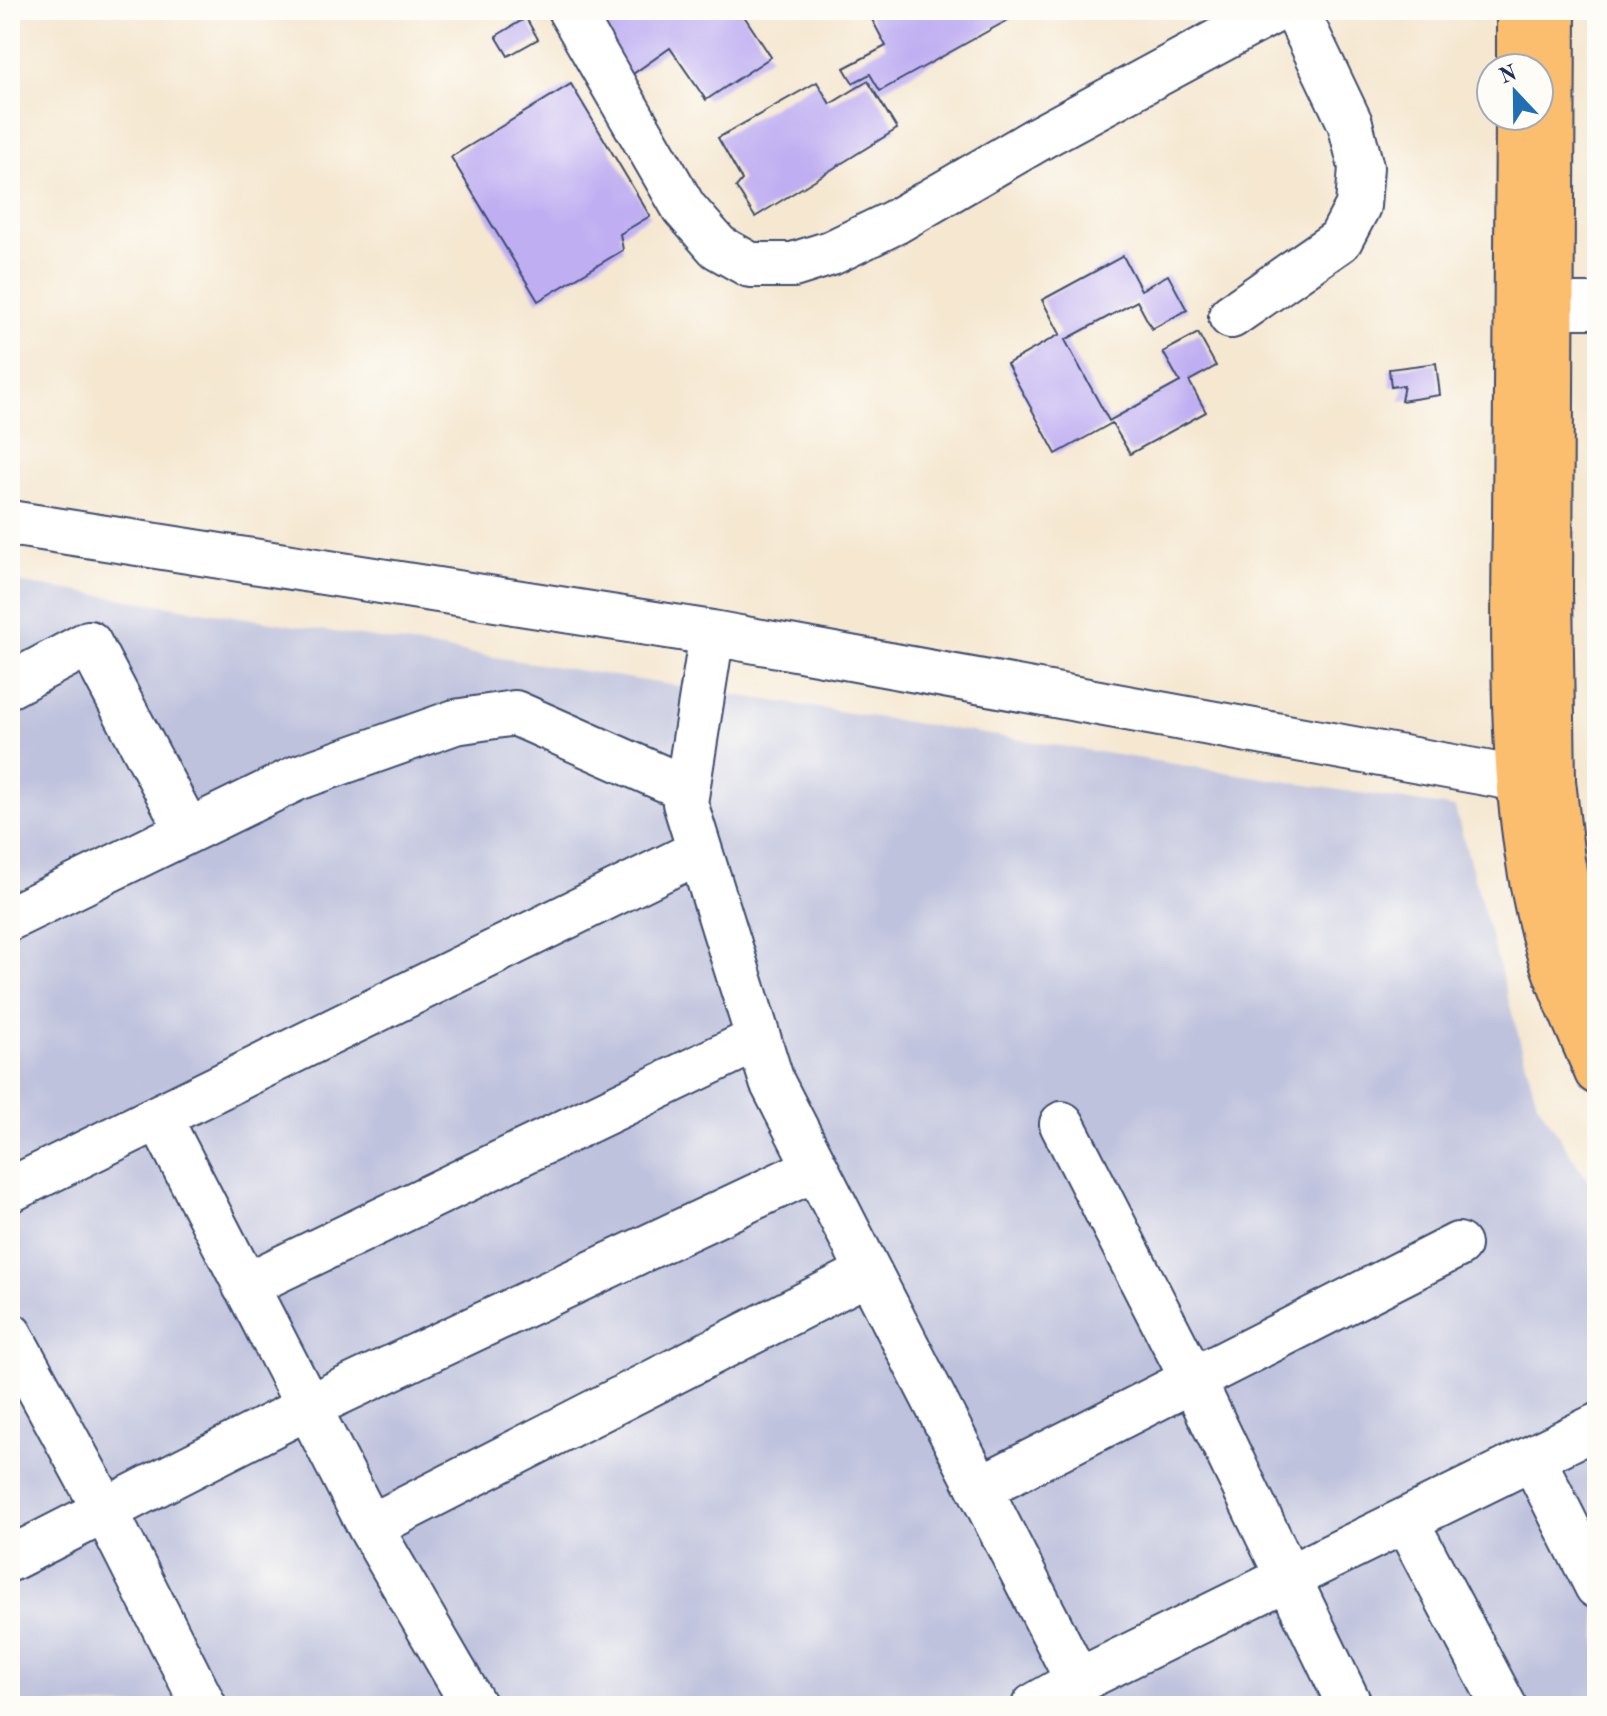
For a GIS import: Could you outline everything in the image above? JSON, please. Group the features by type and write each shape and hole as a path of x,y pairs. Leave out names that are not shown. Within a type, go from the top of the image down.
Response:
{"main road":[{"path":"1519,10 1519,52"},
{"path":"1553,10 1550,591 1529,868 1543,933 1597,1072"},
{"path":"1518,132 1514,596 1536,780 1562,860 1574,924 1597,989"}],"street":[{"path":"570,10 684,208 718,247 750,265 793,265 831,253 895,222 1041,137 1276,10"},
{"path":"1231,316 1340,240 1358,206 1361,167 1350,123 1296,10"},
{"path":"1551,306 1597,306"},
{"path":"10,523 712,633 1536,780"},
{"path":"712,633 685,803 772,1082 1078,1681"},
{"path":"10,685 89,643 188,831"},
{"path":"10,918 297,778 455,722 515,713 687,789"},
{"path":"10,1190 700,851"},
{"path":"245,1286 758,1039"},
{"path":"159,1117 306,1408 370,1527 474,1706"},
{"path":"1062,1124 1193,1380 1350,1706"},
{"path":"10,1559 306,1408 816,1168"},
{"path":"980,1488 1458,1245"},
{"path":"370,1527 869,1272"},
{"path":"10,1335 105,1510 204,1706"},
{"path":"1034,1706 1078,1681 1597,1426"},
{"path":"1533,1459 1597,1586"},
{"path":"1406,1521 1504,1706"}],"shaded area":[{"path":"10,581 1455,808 1537,1102 1597,1195 1597,1706 10,1706"}],"building":[{"path":"593,10 740,10 771,57 706,100 670,48 630,76"},
{"path":"867,10 1026,10 880,91 870,74 853,83 844,68 886,46"},
{"path":"526,18 538,39 508,56 496,36"},
{"path":"868,81 897,129 755,217 736,187 742,180 718,138 817,82 830,104"},
{"path":"571,84 650,216 620,234 623,250 538,301 451,157"},
{"path":"1123,256 1141,290 1168,275 1187,310 1152,329 1137,301 1065,340 1109,421 1180,382 1163,352 1198,333 1216,366 1189,381 1206,412 1130,454 1112,423 1056,454 1007,364 1060,334 1042,300"},
{"path":"1436,363 1440,395 1401,401 1404,385 1391,387 1389,369"}]}
